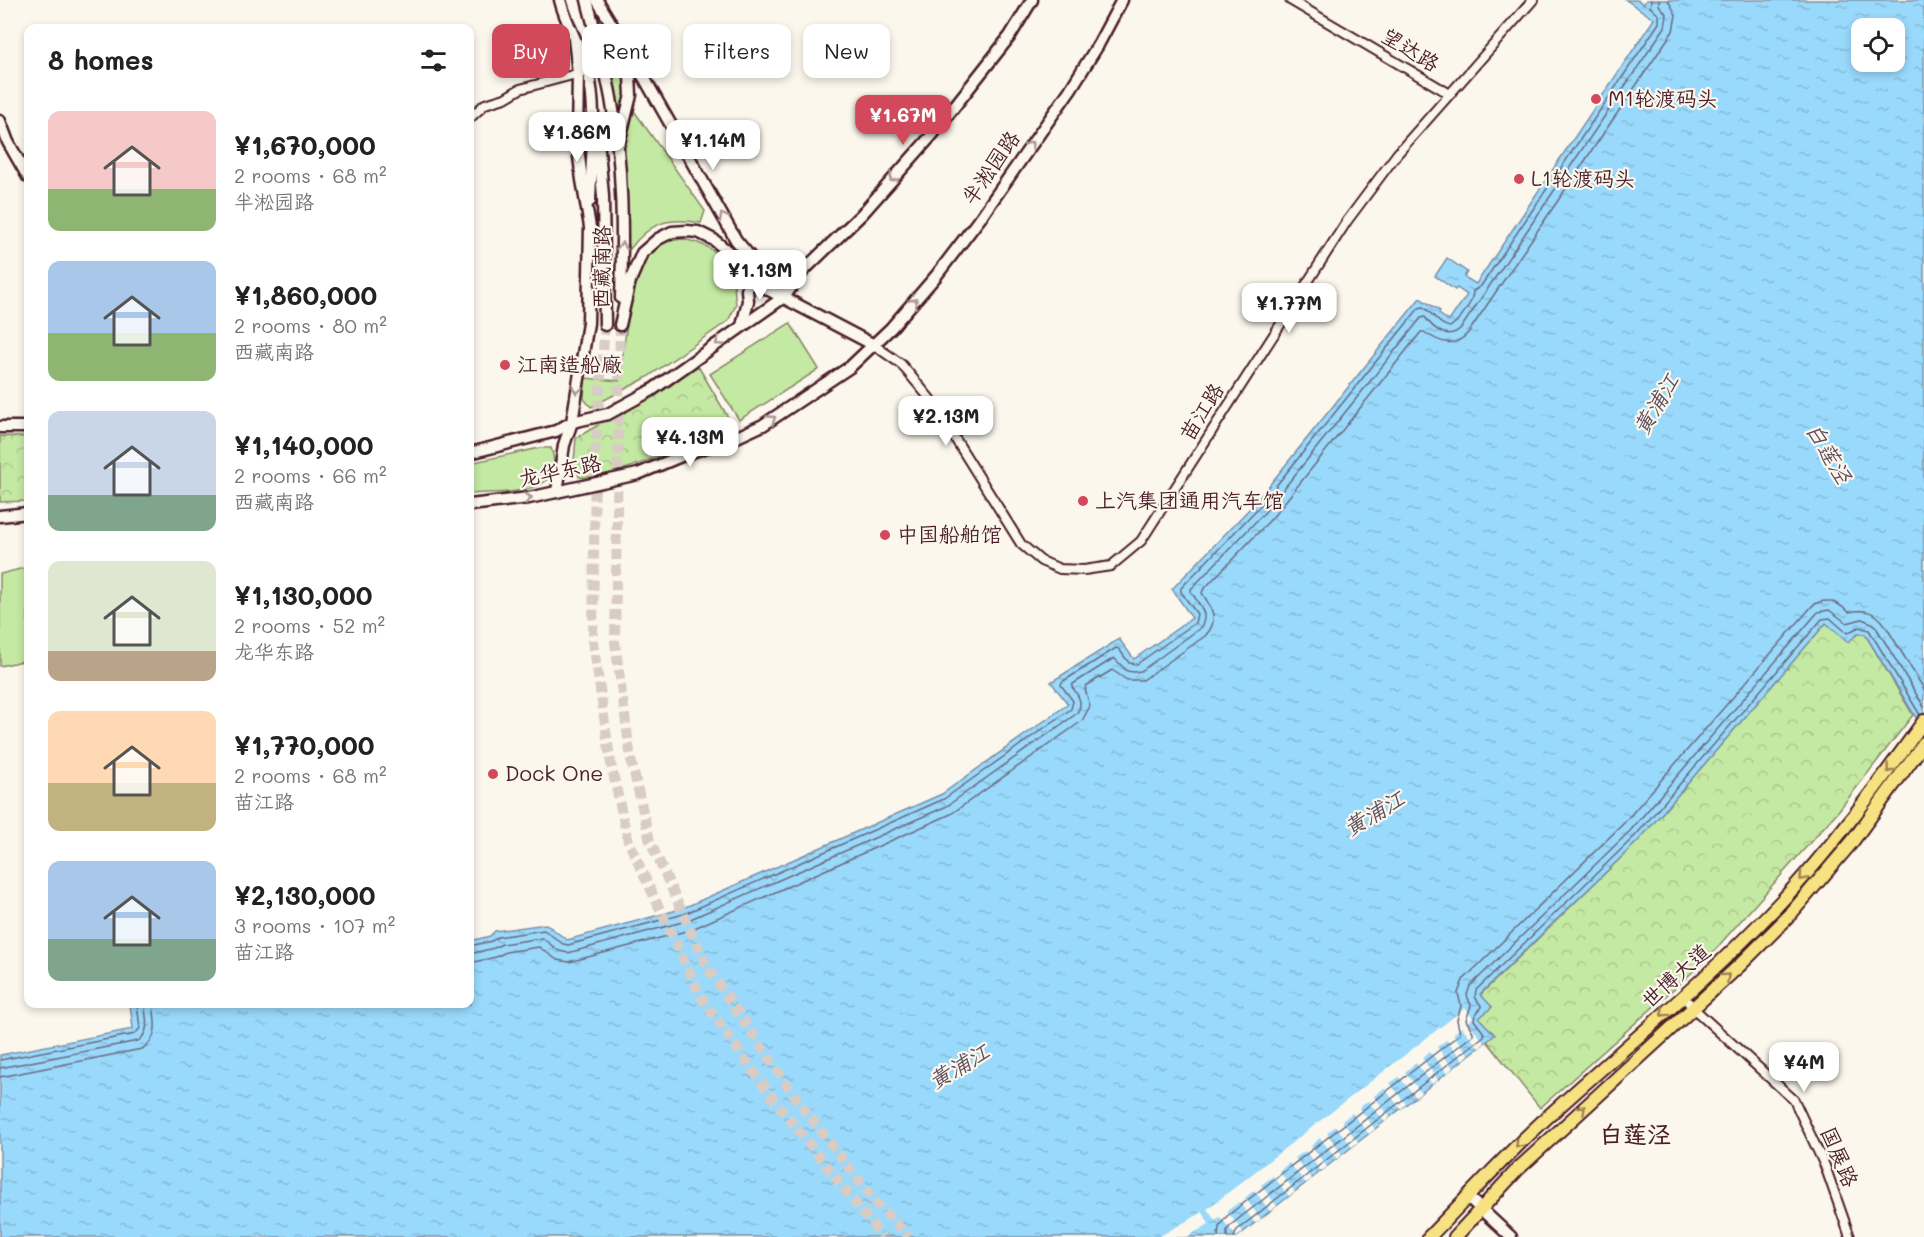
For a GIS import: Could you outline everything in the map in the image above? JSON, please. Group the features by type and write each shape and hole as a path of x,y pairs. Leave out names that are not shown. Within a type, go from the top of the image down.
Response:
{"main road":[{"name":"西藏南路","path":"560,0 582,68"},
{"name":"西藏南路","path":"587,0 611,99 617,151 623,228 620,325 630,281 642,253 658,239 672,232 698,232 714,240 742,263 751,278 769,290 874,345"},
{"name":"西藏南路","path":"597,0 611,24"},
{"path":"784,297 803,271 862,214 932,135 1010,36 1032,0"},
{"name":"半淞园路","path":"874,345 936,276 981,217 1070,90 1122,0"},
{"name":"西藏南路","path":"583,78 578,141 590,227"},
{"name":"西藏南路","path":"557,492 564,446 572,422 588,323 592,100 585,78"},
{"path":"617,151 631,95 630,78"},
{"name":"西藏南路","path":"644,78 736,240 784,297"},
{"path":"592,100 598,135 603,196 606,326"},
{"path":"0,121 8,142 24,170"},
{"path":"742,326 751,278"},
{"name":"龙华东路","path":"474,452 556,431 572,422 608,414 652,390 784,297"},
{"name":"龙华东路","path":"474,505 529,498 638,474 686,454 737,437 778,416 850,367 874,345"},
{"path":"0,427 24,427"},
{"path":"0,516 24,513"},
{"name":"世博大道","path":"1429,1237 1539,1125 1775,909 1842,832 1924,721"},
{"name":"世博大道","path":"1455,1237 1518,1169 1740,965 1786,918 1852,842 1924,742"},
{"path":"1467,1197 1511,1237"}],"street":[{"name":"望达路","path":"1290,0 1450,94"},
{"name":"苗江路","path":"874,345 901,364 931,400 1021,544 1041,561 1060,569 1084,570 1111,566 1142,541 1347,221 1397,154 1533,0"},
{"path":"474,114 485,104 505,98 520,89 582,72"},
{"name":"国展路","path":"1683,995 1692,1007 1794,1100 1825,1166 1850,1237"}],"green space":[{"path":"611,78 626,78 627,89 619,111 615,104"},
{"path":"632,108 705,211 701,223 670,221 653,227 630,249 627,239 622,143"},
{"path":"682,239 700,244 713,251 736,275 730,280 734,286 736,305 728,321 646,378 591,407 584,399 585,378 619,381 631,296 639,264 650,251 664,242"},
{"path":"790,323 819,369 739,420 710,374"},
{"path":"698,366 732,424 634,466 613,473 579,477 574,461 576,438"},
{"path":"0,436 24,437 24,501 0,502"},
{"path":"539,448 551,448 554,464 550,476 541,484 529,489 474,494 474,462"},
{"path":"24,568 24,661 0,666 0,574"},
{"path":"1826,623 1857,634 1865,634 1913,715 1839,810 1706,960 1540,1108 1487,1041 1494,1035 1479,1018 1492,1007 1480,995 1639,840"}],"water":[{"name":"黄浦江","path":"1626,0 1637,0 1644,4 1646,0 1924,0 1924,731 1865,634 1859,633 1848,642 1826,623 1639,840 1480,994 1492,1007 1479,1018 1495,1035 1237,1237 0,1237 0,1055 133,1029 130,1008 474,1008 474,940 490,936 495,931 546,924 567,940 681,909 942,794 1068,704 1051,682 1119,639 1134,659 1192,618 1172,589 1255,503 1420,298 1440,311 1439,314 1449,321 1467,295 1457,288 1455,290 1435,276 1447,258 1467,272 1464,277 1476,284 1654,19"}],"pier":[{"path":"1465,1008 1473,1018 1468,1022 1485,1043 1479,1048 1462,1027 1453,1034 1469,1055 1463,1060 1446,1040 1437,1047 1453,1068 1447,1073 1430,1052 1422,1058 1438,1080 1432,1084 1416,1063 1405,1072 1421,1093 1416,1097 1399,1077 1390,1083 1406,1104 1401,1109 1384,1088 1374,1096 1390,1117 1385,1122 1368,1101 1359,1108 1375,1129 1369,1134 1352,1113 1342,1121 1358,1142 1352,1147 1336,1126 1327,1133 1342,1155 1337,1159 1320,1138 1311,1146 1327,1167 1321,1171 1305,1151 1295,1158 1312,1179 1306,1183 1289,1163 1279,1171 1295,1192 1289,1196 1273,1176 1261,1185 1277,1206 1270,1211 1254,1190 1245,1198 1261,1219 1255,1223 1239,1202 1227,1211 1243,1232 1237,1237 1220,1217 1215,1220 1207,1209"},
{"path":"1203,1212 1209,1224 1187,1237 1158,1237"}],"tunnel":[{"path":"605,325 595,454 593,642 611,764 628,841 701,997 769,1093 882,1237"},
{"path":"620,325 615,642 631,760 650,841 707,967 798,1101 877,1204 909,1237"}],"place":[{"name":"M1轮渡码头","path":"1596,99"},
{"name":"L1轮渡码头","path":"1519,179"},
{"name":"江南造船廠","path":"505,365"},
{"name":"上汽集团通用汽车馆","path":"1083,501"},
{"name":"中国船舶馆","path":"885,535"},
{"name":"Dock One","path":"493,774"}],"district":[{"name":"白莲泾","path":"1635,1135"}]}
